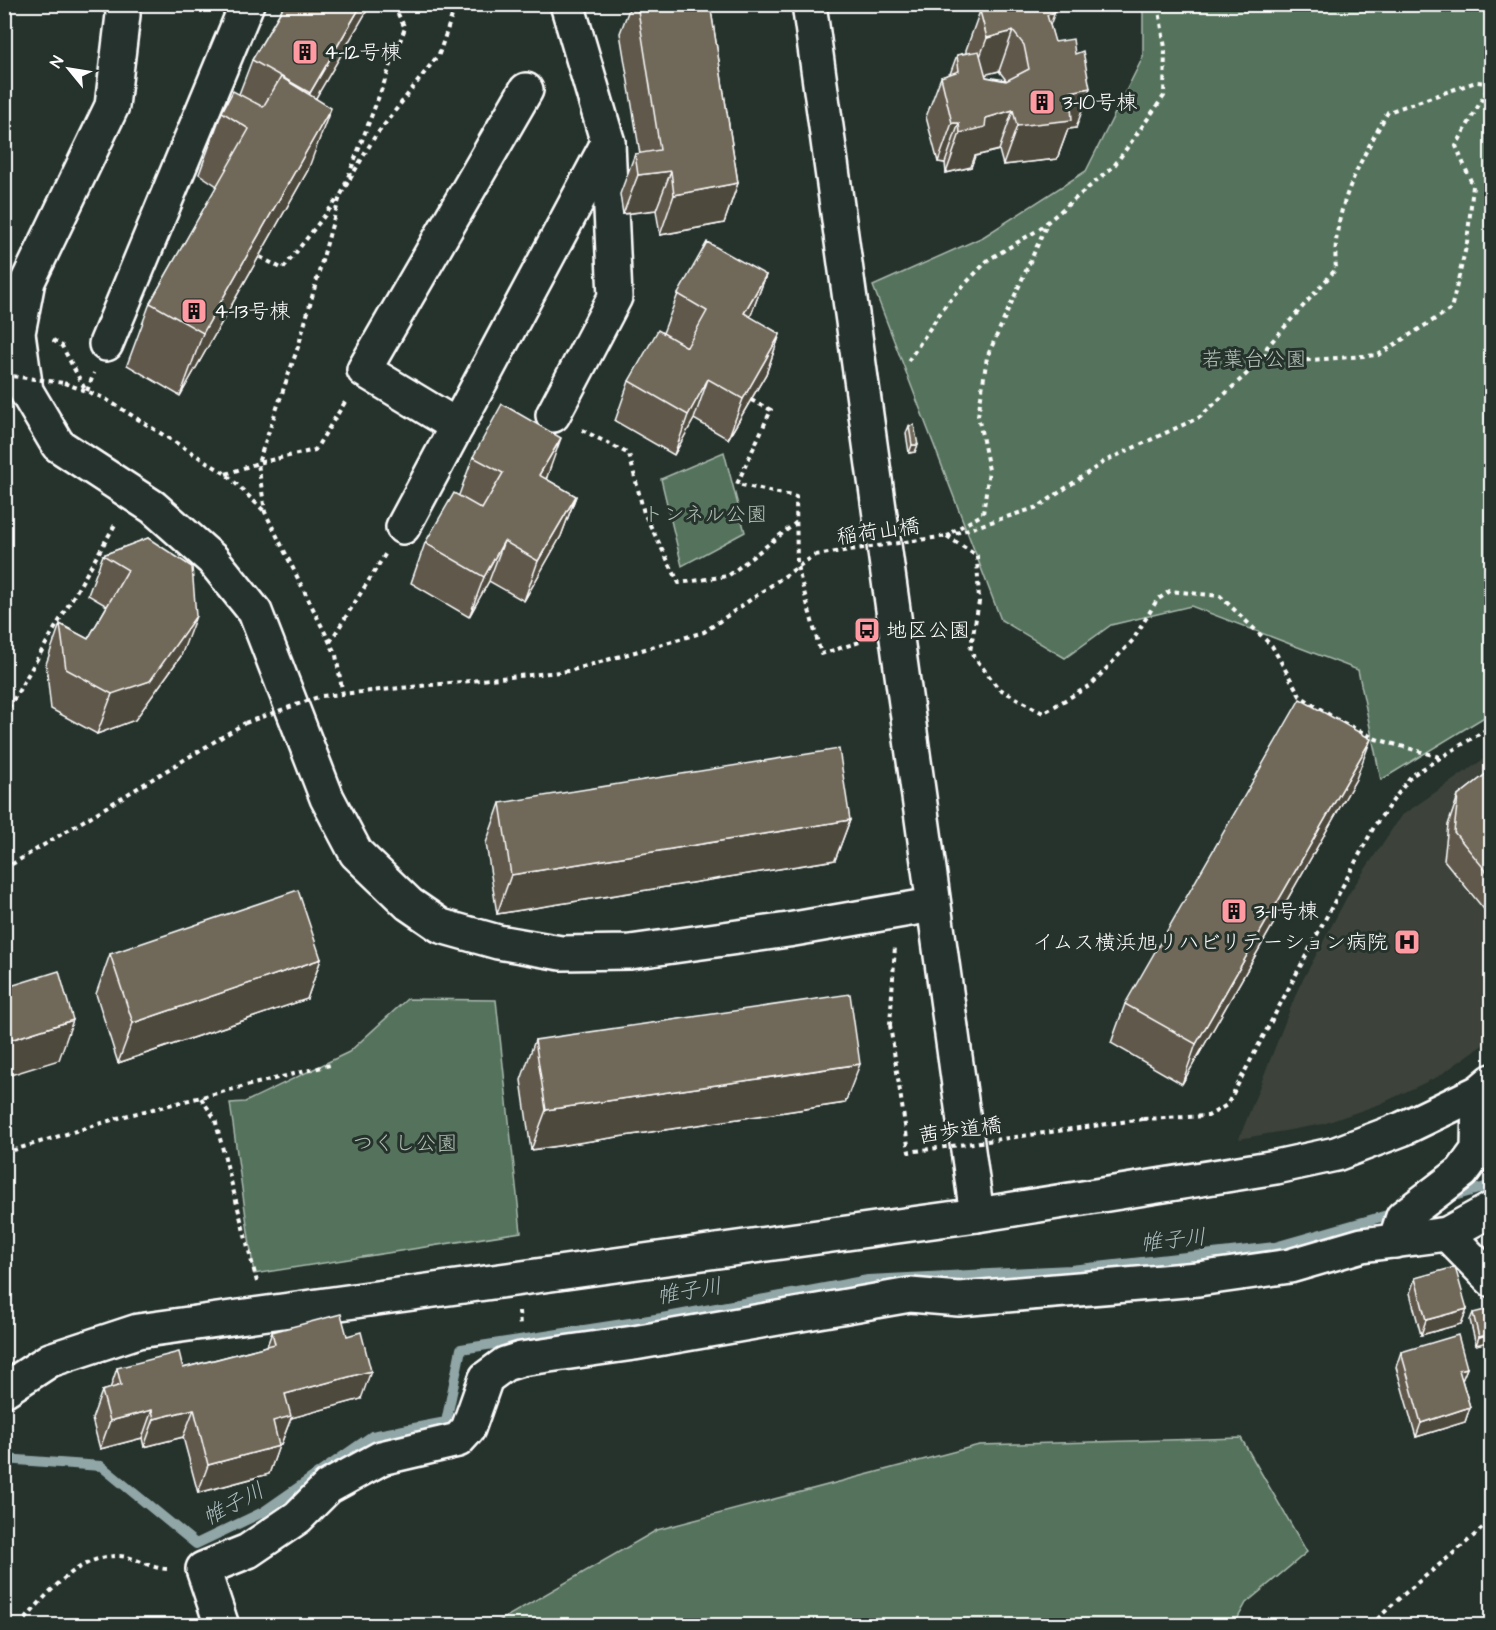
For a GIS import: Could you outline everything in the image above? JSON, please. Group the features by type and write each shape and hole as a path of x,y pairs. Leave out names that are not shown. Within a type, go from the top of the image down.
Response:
{"street":[{"path":"122,4 123,15 112,106 28,281 18,333 26,391 58,445 153,507 213,560 255,612 327,798 356,853 409,904 441,926 498,942 561,952 630,952 788,930 933,905"},
{"path":"106,344 247,4"},
{"path":"553,415 615,297 608,143 567,4"},
{"path":"809,4 977,1215"},
{"path":"457,426 364,370 526,90"},
{"path":"403,527 608,143"},
{"path":"4,1390 50,1360 138,1330 977,1215 1276,1167 1336,1154 1402,1129 1485,1086"},
{"path":"1395,1241 1403,1217 1462,1172 1478,1150 1485,1086"},
{"path":"222,1626 204,1569 248,1551 298,1517 328,1487 381,1458 458,1440 468,1428 486,1378 505,1364 521,1359 634,1343 910,1295 959,1299 1198,1279 1290,1266 1362,1245 1447,1234 1491,1209"},
{"path":"1447,1234 1491,1280"}],"path":[{"path":"343,694 336,655 265,512 258,463 299,344 340,196 405,28 393,4"},
{"path":"260,257 283,269 340,196 374,138 439,54 456,4"},
{"path":"908,361 947,303 988,260 1048,221 1114,166 1164,96 1165,48 1158,4"},
{"path":"946,536 1038,507 1105,461 1200,417 1265,357 1267,347 1336,269 1334,248 1344,198 1365,153 1388,112 1476,82 1491,82 1456,146 1473,186 1467,243 1451,309 1378,355 1297,361 1265,357"},
{"path":"946,536 983,514 989,470 978,416 987,357 1048,221"},
{"path":"22,312 62,346 86,392"},
{"path":"226,474 258,463 315,450 364,370"},
{"path":"4,375 64,383 104,398 226,474 265,512"},
{"path":"751,400 771,410 737,484 796,497 797,567 821,654 863,641"},
{"path":"553,415 629,454 644,513 679,583 728,576 797,522"},
{"path":"4,717 133,494"},
{"path":"330,642 403,527"},
{"path":"946,536 977,556 979,602 970,651 998,688 1043,713 1091,685 1133,640 1157,600 1170,591 1220,596 1272,646 1300,696 1376,739 1443,758 1491,726"},
{"name":"稲荷山橋","path":"797,567 815,555 946,536"},
{"path":"4,869 245,723 321,696 569,671 704,632 797,567"},
{"name":"茜歩道橋","path":"895,938 890,1025 909,1152 1143,1119 1208,1116 1227,1105 1375,825 1411,776 1443,758"},
{"path":"4,1153 125,1116 330,1065"},
{"path":"201,1098 215,1119 259,1290"},
{"path":"518,1302 520,1331"},
{"path":"1371,1626 1394,1600 1468,1542 1491,1519"},
{"path":"20,1626 46,1594 84,1564 117,1556 159,1569 204,1569"}],"shaded area":[{"name":"イムス横浜旭リハビリテーション病院","path":"1491,754 1491,1039 1439,1076 1380,1104 1323,1124 1239,1139 1298,989 1348,895 1401,816"}],"green space":[{"name":"若葉台公園","path":"1143,5 1491,5 1491,713 1381,780 1358,670 1191,606 1111,625 1065,658 1001,620 873,286 983,237 1086,171 1143,57"},
{"name":"トンネル公園","path":"724,452 745,532 682,566 661,479"},
{"name":"つくし公園","path":"407,999 496,1000 521,1232 254,1274 230,1103 245,1102 349,1052"},
{"path":"1241,1438 1307,1552 1246,1603 1234,1625 492,1625 657,1530 979,1445"}],"building":[{"path":"285,4 362,4 310,93 252,60"},
{"path":"637,4 710,4 738,183 674,195 671,171 638,175 635,154 660,150"},
{"path":"992,4 1053,4 1055,12 1047,15 1055,42 1073,39 1075,54 1083,51 1090,88 1070,92 1072,120 1017,126 1013,110 986,118 985,127 960,133 959,123 952,123 941,77 959,71 957,55 979,51 986,77 1006,81 1029,69 1024,45 1013,31 987,38 980,11 993,9"},
{"path":"281,77 331,108 203,333 150,303 249,129 222,112 233,91 263,107"},
{"path":"707,242 766,275 744,313 780,334 743,399 708,379 688,415 629,381 658,330 687,347 707,311 678,294"},
{"path":"502,404 561,438 539,475 576,496 538,561 504,541 484,577 425,543 454,493 482,509 503,473 473,457"},
{"path":"914,425 918,445 912,445 909,426"},
{"path":"148,538 192,567 196,616 150,681 112,694 66,669 60,624 88,639 128,570 103,555"},
{"name":"3-11号棟","path":"1300,699 1371,739 1196,1044 1125,1004"},
{"path":"839,749 850,820 511,875 500,803"},
{"path":"1491,770 1491,877 1454,832 1458,796"},
{"path":"298,890 321,959 133,1023 110,954"},
{"path":"59,971 73,1020 4,1042 4,988"},
{"path":"850,994 860,1064 546,1110 535,1040"},
{"path":"1455,1267 1467,1309 1426,1320 1415,1278"},
{"path":"1489,1309 1491,1334 1479,1337 1473,1313"},
{"path":"341,1314 347,1336 361,1332 371,1371 285,1394 291,1416 273,1421 279,1446 208,1465 194,1409 154,1419 152,1410 110,1421 102,1391 121,1385 117,1368 179,1352 183,1368 275,1344 272,1332"},
{"path":"1458,1335 1467,1368 1459,1370 1470,1407 1421,1423 1401,1352"}],"waterway":[{"name":"帷子川","path":"1447,1198 1492,1185"},
{"name":"帷子川","path":"4,1459 101,1466 196,1544 263,1512 372,1436 446,1422 461,1349 662,1318 868,1280 1071,1270 1275,1247 1398,1212"}],"place":[{"name":"4-12号棟","path":"305,52"},
{"name":"3-10号棟","path":"1042,102"},
{"name":"4-13号棟","path":"194,311"},
{"name":"地区公園","path":"867,630"},
{"name":"3-11号棟","path":"1234,911"},
{"name":"イムス横浜旭リハビリテーション病院","path":"1407,942"}]}
